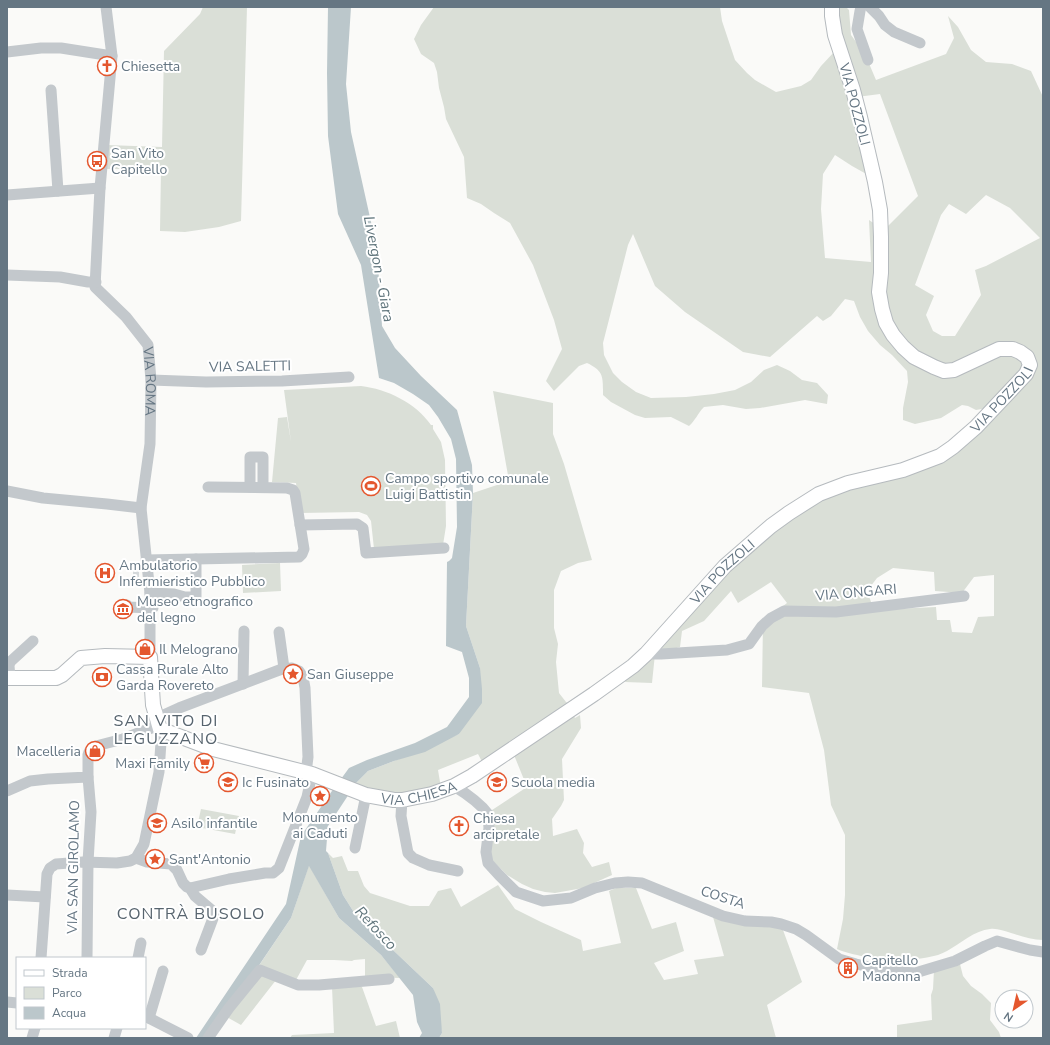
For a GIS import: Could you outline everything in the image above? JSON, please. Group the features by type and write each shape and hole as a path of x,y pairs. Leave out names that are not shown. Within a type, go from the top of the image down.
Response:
{"main road":[{"name":"VIA POZZOLI","path":"646,654 725,566 771,526 819,494 848,483 903,470 940,456 976,427 1026,374 1030,365 1027,357 1020,352 1013,349 999,348 954,370 944,371 914,357 893,335 886,323 879,292 881,273 880,210 860,117 835,35 832,7"},
{"name":"VIA CHIESA","path":"159,724 184,737 213,749 309,773 366,795 402,800 432,794 454,786 472,776 594,694 633,666 646,654"},
{"path":"8,678 56,678 62,675 81,658 105,656 150,657"},
{"name":"VIA ROMA","path":"150,657 153,704 159,724"}],"street":[{"path":"7,275 60,277 96,284 100,188 112,56 106,7"},
{"name":"VIA POZZOLI","path":"861,7 857,29 868,60"},
{"path":"870,7 885,25 894,32 920,43"},
{"path":"7,52 41,48 61,48 112,56"},
{"path":"51,90 58,191"},
{"path":"7,195 100,188"},
{"name":"VIA ROMA","path":"96,284 126,317 148,345 152,380 150,444 141,508 152,608 150,657"},
{"name":"VIA SALETTI","path":"152,380 282,382 349,377"},
{"path":"250,487 250,457 263,457 263,487"},
{"path":"146,560 299,557 302,554 304,549 295,493 293,490 287,488 263,487 208,487"},
{"path":"7,491 43,498 114,504 141,508"},
{"path":"300,525 357,524 363,528 366,553 444,548"},
{"path":"150,593 196,597 196,559"},
{"name":"VIA ONGARI","path":"646,654 728,650 749,644 762,626 784,610 836,612 964,596"},
{"path":"127,605 127,607 152,608"},
{"path":"243,684 244,631"},
{"path":"190,888 229,879 273,873 279,868 307,797 309,773 305,688 303,677 299,671 292,668 284,668 279,632"},
{"path":"8,678 10,662 33,641"},
{"name":"VIA SAN GIROLAMO","path":"87,957 88,862 91,812 88,777 89,752 96,746 123,739 159,724 173,710 284,668"},
{"path":"41,957 48,870 56,864 88,862 117,863 130,861 136,858 144,844 159,772 162,742 159,724"},
{"path":"7,791 30,781 48,778 88,777"},
{"name":"COSTA","path":"454,786 472,798 484,808 488,814 489,828 486,852 488,863 516,892 543,901 571,898 595,888 614,884 628,882 642,883 723,916 745,921 771,922 796,929 806,934 838,959 888,971 915,972 955,961 985,946 997,942 1043,952"},
{"path":"355,848 366,795"},
{"path":"402,800 401,816 408,853 413,858 429,865 458,871"},
{"path":"136,858 147,862 172,864 177,870 183,883 190,888 195,896 215,913 201,950"},
{"path":"7,895 45,897"},
{"path":"138,957 141,943"},
{"path":"208,1038 229,1008 260,970 298,985 319,985 389,979"},
{"path":"163,971 147,1017 188,1038"}],"green space":[{"path":"203,7 247,7 241,221 219,227 185,232 160,231 161,169 105,169 107,145 162,147 164,51 200,14"},
{"path":"434,7 720,7 722,21 735,60 755,80 776,92 801,86 811,80 821,66 835,51 834,7 846,7 849,10 851,35 865,54 876,80 946,54 954,38 948,16 958,27 971,50 986,62 1012,64 1031,71 1043,97 1043,940 1027,938 998,929 990,929 973,935 947,951 923,958 876,958 848,953 837,949 843,919 845,895 845,835 831,805 824,750 809,693 762,687 763,622 787,603 771,582 738,603 731,591 704,621 682,631 680,647 655,654 652,683 625,682 632,666 701,590 808,501 950,452 987,408 976,410 962,405 941,418 915,424 903,420 903,408 908,382 907,371 868,331 860,317 854,301 845,299 831,316 823,321 817,316 770,357 743,352 685,312 655,286 633,234 628,245 603,343 604,355 613,373 622,382 636,392 651,398 686,397 714,394 735,390 751,382 764,370 777,365 790,371 802,380 817,383 828,395 827,404 805,400 746,409 723,405 704,407 689,426 671,417 645,418 635,415 611,402 603,395 603,384 600,372 587,363 579,366 554,391 546,381 562,349 554,320 533,265 510,223 481,204 467,198 464,157 446,119 434,63 421,54 414,39 421,25","holes":["880,94 918,196 884,230 869,220 871,262 825,258 821,209 823,174 835,155 877,180 857,97","986,195 1010,208 1040,238 986,266 975,270 981,295 955,336 942,336 933,331 926,315 934,296 915,285 941,215 949,204 966,214","893,568 934,572 935,591 962,593 974,577 994,575 994,616 978,617 972,633 952,632 950,620 937,620 936,607 874,610 867,591 877,578"]},
{"name":"Campo sportivo comunale Luigi Battistin","path":"361,386 381,390 400,398 417,410 431,425 433,425 433,429 441,442 445,460 446,526 443,545 374,549 371,521 367,515 359,512 300,513 296,483 272,482 278,418 287,417 291,442 284,390"},
{"path":"493,391 553,403 553,434 564,464 592,560 578,563 561,571 554,590 554,628 558,644 556,662 559,693 566,702 571,705 569,707 575,718 580,715 581,728 562,759 564,800 552,819 553,836 577,829 584,843 583,853 592,867 609,862 612,875 583,888 555,893 533,889 507,875 492,860 488,852 489,812 527,787 514,755 488,773 478,754 438,770 441,788 412,798 354,785 368,771 459,734 480,668 466,626 473,493 509,481"},
{"path":"280,563 281,591 243,593 242,565"},
{"path":"201,809 239,816 235,834 197,827"},
{"path":"328,853 333,858 342,856 348,871 358,871 364,886 370,893 410,906 429,906 438,891 451,888 461,907 498,885 515,909 581,940 583,951 621,943 609,891 616,888 636,888 652,929 676,922 684,951 654,963 664,980 698,974 694,960 724,956 713,917 776,927 783,930 802,982 767,1005 776,1038 439,1038 442,1033 433,988 355,914 343,895"},
{"path":"309,865 339,918 381,955 400,978 365,977 365,959 352,961 307,960 296,980 280,975 241,1025 225,1016 291,918"},
{"path":"959,960 963,976 971,986 991,1003 990,1020 994,1025 994,1029 997,1029 999,1032 1001,1038 897,1038 897,1025 932,1020 931,995 933,989 934,970"},
{"path":"332,987 362,987 376,1026 396,1021 400,1038 290,1038 292,1035 334,1033"}],"water":[{"path":"328,7 351,7 346,84 351,132 377,249 382,326 395,348 421,376 457,410 472,465 473,493 466,626 480,668 482,689 482,703 459,734 425,752 394,761 368,771 354,785 341,779 349,768 415,743 447,727 469,697 469,678 462,652 446,646 447,562 452,558 457,527 456,459 451,439 429,405 394,383 379,378 361,265 338,214 328,136"},
{"path":"334,788 349,794 328,826 326,851 343,895 355,914 433,988 440,1004 442,1033 439,1038 419,1038 422,1033 417,1022 413,995 381,955 339,918 309,866 291,918 210,1038 196,1038 286,904 301,836"}],"tunnel":[{"path":"133,572 139,572"}],"place":[{"name":"Chiesetta","path":"107,66"},
{"name":"San Vito Capitello","path":"97,161"},
{"name":"Campo sportivo comunale Luigi Battistin","path":"371,486"},
{"name":"Ambulatorio Infermieristico Pubblico","path":"105,573"},
{"name":"Museo etnografico del legno","path":"123,609"},
{"name":"Il Melograno","path":"145,649"},
{"name":"San Giuseppe","path":"293,674"},
{"name":"Cassa Rurale Alto Garda Rovereto","path":"102,677"},
{"name":"Macelleria","path":"95,751"},
{"name":"Maxi Family","path":"204,763"},
{"name":"Ic Fusinato","path":"228,782"},
{"name":"Scuola media","path":"497,782"},
{"name":"Monumento ai Caduti","path":"320,796"},
{"name":"Asilo infantile","path":"157,823"},
{"name":"Chiesa arcipretale","path":"459,826"},
{"name":"Sant'Antonio","path":"155,859"},
{"name":"Capitello Madonna","path":"848,968"}],"district":[{"name":"SAN VITO DI LEGUZZANO","path":"166,729"},
{"name":"CONTRÀ BUSOLO","path":"191,913"}],"water label":[{"name":"Livergon - Giara","path":"379,269"},
{"name":"Refosco","path":"376,928"}]}
